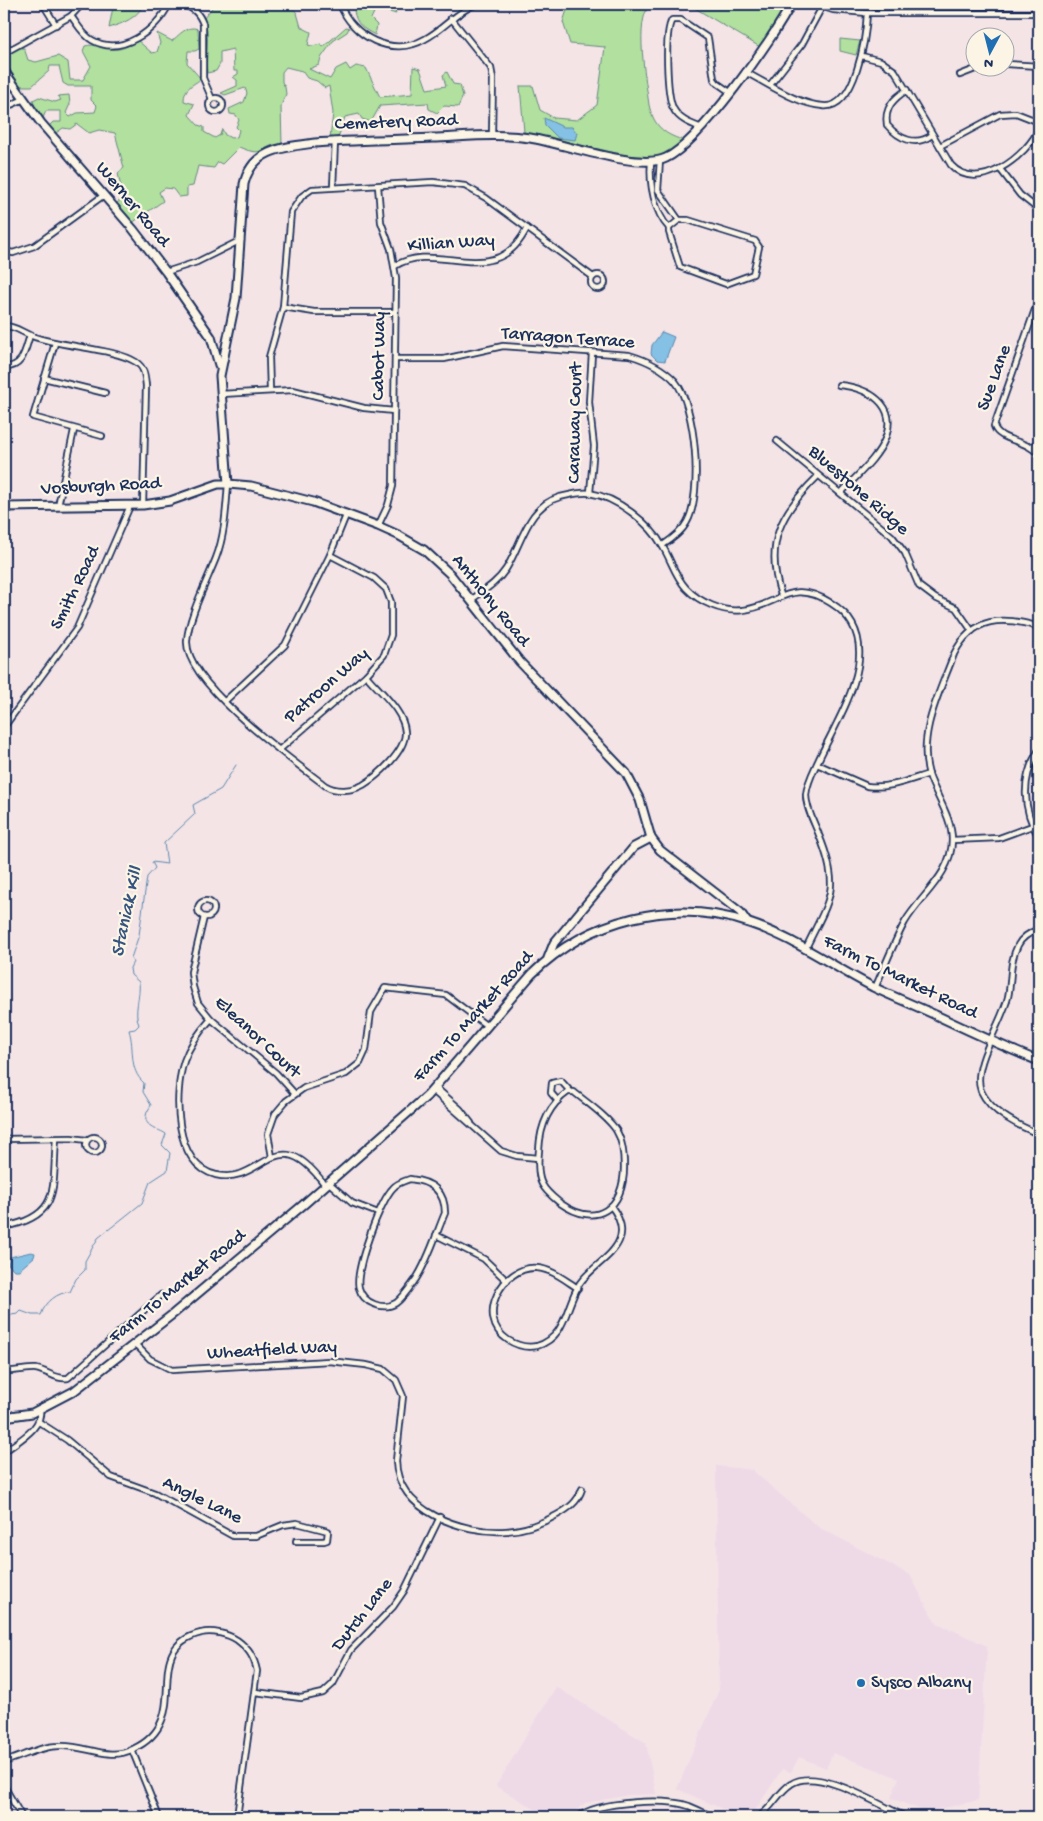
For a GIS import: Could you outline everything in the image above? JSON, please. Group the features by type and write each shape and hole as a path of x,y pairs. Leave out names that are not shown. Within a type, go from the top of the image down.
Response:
{"street":[{"path":"43,4 56,26"},
{"path":"4,53 56,26 71,16 82,4"},
{"path":"71,16 93,41 111,46 121,45 146,32 158,20 169,4"},
{"path":"183,4 194,9 200,16 203,24 203,78 212,99"},
{"path":"340,4 346,18 363,35 374,41 394,46 412,44 427,39 451,18 476,4"},
{"name":"Cemetery Road","path":"228,484 220,368 233,323 244,184 246,172 253,162 261,156 290,147 336,141 492,135 530,138 618,158 650,162 660,160 678,151 702,128 780,25 792,4"},
{"path":"814,4 822,7 867,13 1039,13"},
{"path":"770,85 802,44 822,7"},
{"path":"745,72 813,105 834,108 845,93 862,56 867,13"},
{"path":"451,18 491,68 493,79 492,135"},
{"path":"702,128 678,116 670,96 669,31 672,20 681,20 708,38 714,78 717,83 730,92"},
{"path":"802,44 808,47"},
{"path":"862,56 886,64 895,72 951,165 960,172 982,175 1000,169 1029,147 1039,128"},
{"path":"1016,65 1039,66"},
{"name":"Werner Road","path":"4,72 40,123 104,195 166,272 211,337 220,368"},
{"path":"960,75 966,73"},
{"path":"907,90 894,99 888,107 887,125 900,138 908,140 920,141 932,135"},
{"path":"4,108 24,99"},
{"path":"940,146 976,126 1005,113 1016,113 1039,122"},
{"path":"333,187 336,141"},
{"path":"660,160 658,190 679,220"},
{"path":"650,162 651,188 663,219 670,228 677,262 686,270 726,284 753,274 759,247 755,241 688,220 679,220 670,228"},
{"path":"1000,169 1020,195 1039,210"},
{"path":"270,390 269,357 283,307 291,212 294,204 308,191 333,187 433,182 465,186 527,228 593,277"},
{"name":"Cabot Way","path":"378,186 381,222 395,266 392,494 378,526"},
{"path":"4,251 13,253 34,246 104,195"},
{"name":"Killian Way","path":"395,266 414,260 498,259 510,251 527,228"},
{"path":"166,272 204,260 240,240"},
{"name":"Sue Lane","path":"1031,446 1001,436 996,432 994,426 1039,298"},
{"path":"283,307 314,312 395,312"},
{"path":"4,326 15,327 30,335 55,343 122,356 136,362 143,369 146,386 142,505"},
{"path":"4,368 12,367 20,362 30,335"},
{"path":"55,343 32,416 74,430 102,436"},
{"name":"Tarragon Terrace","path":"395,359 444,359 503,346 612,353 642,359 662,370 675,382 686,401 693,435 695,468 692,511 681,531 663,545"},
{"name":"Caraway Court","path":"590,493 594,446 589,402 592,353"},
{"path":"44,378 105,393"},
{"path":"839,385 863,389 872,394 881,402 887,417 885,440 841,494"},
{"path":"221,394 293,390 364,408 394,411"},
{"path":"58,506 74,430"},
{"name":"Bluestone Ridge","path":"777,441 900,544 919,586 935,598 956,608 972,631"},
{"path":"1039,444 1031,446 1039,455"},
{"path":"781,595 774,562 776,536 788,511 818,476"},
{"name":"Vosburgh Road","path":"4,507 142,505 170,501 218,484 228,484"},
{"path":"228,484 219,547 188,631 187,649 194,664 240,718 330,788 345,790 363,785 399,752 405,732 401,718 366,675"},
{"name":"Anthony Road","path":"228,484 276,492 347,513 378,526 424,550 438,562 471,600 520,662 626,773 640,800 651,838 660,850 740,912 747,922"},
{"path":"471,600 494,583 506,570 530,522 545,503 573,494 590,493 613,501 627,510 663,545 684,586 694,595 712,605 744,610 781,595 810,594 833,604 851,622 858,639 860,659 856,679 808,786 807,801 831,866 833,881 829,899 805,950"},
{"name":"Smith Road","path":"4,727 77,628 130,506"},
{"path":"225,701 285,645 330,555 347,513"},
{"name":"Patroon Way","path":"279,750 366,675 384,655 391,635 391,602 388,593 374,578 330,555"},
{"path":"875,988 906,921 946,865 952,840 947,820 929,774 926,741 929,724 958,645 972,631 993,620 1020,621 1039,627"},
{"path":"1039,750 1031,765 1026,793 1027,812 1032,826 1039,837"},
{"path":"817,764 874,787 885,787 929,774"},
{"path":"952,840 999,838 1032,826"},
{"path":"548,958 554,943 634,847 651,838"},
{"name":"Farm To Market Road","path":"4,1418 40,1409 74,1391 135,1344 327,1184 433,1089 548,958 594,930 641,916 688,912 724,916 747,922 805,950 875,988 1039,1061"},
{"name":"Eleanor Court","path":"204,917 192,965 192,980 198,1003 211,1019 276,1073 295,1094"},
{"path":"1039,929 1022,939 1018,945 1010,968 1008,999 990,1040 981,1069 980,1085 982,1092 993,1106 1012,1121 1039,1134"},
{"path":"272,1157 268,1134 270,1125 280,1107 295,1094 314,1084 346,1074 360,1063 366,1050 371,1012 386,988 404,992 446,996 487,1026"},
{"path":"211,1019 194,1040 183,1065 178,1117 187,1148 203,1169 222,1176 240,1173 272,1157 291,1155 302,1160 327,1184 352,1203 378,1213"},
{"path":"558,1101 550,1090 552,1083 560,1081 611,1124 621,1143 623,1186 611,1206 594,1214 581,1214 568,1209 553,1198 542,1184 538,1158 542,1126 558,1101 570,1091"},
{"path":"433,1089 501,1151 517,1156 538,1158"},
{"path":"4,1139 87,1140"},
{"path":"4,1227 30,1221 45,1208 51,1193 56,1139"},
{"path":"410,1179 430,1183 442,1195 445,1203 445,1213 416,1280 400,1299 386,1306 368,1302 362,1296 358,1287 367,1244 378,1213 393,1188 410,1179"},
{"path":"578,1288 545,1269 519,1270 495,1296 494,1318 498,1330 507,1340 531,1347 551,1340 558,1333 581,1282 614,1252 618,1243 620,1226 618,1216 611,1206"},
{"path":"436,1235 484,1259 507,1281"},
{"path":"4,1371 20,1372 36,1369 68,1378 161,1295"},
{"name":"Wheatfield Way","path":"135,1344 150,1359 172,1370 329,1361 383,1369 396,1380 402,1396 396,1461 399,1480 403,1489 415,1503 440,1517 479,1530 507,1531 536,1525 564,1511 580,1497 582,1489"},
{"path":"4,1452 39,1422 40,1409"},
{"name":"Angle Lane","path":"39,1422 67,1440 111,1477 155,1493 233,1536 256,1536 283,1525 297,1523 328,1531 327,1540 324,1541 296,1541"},
{"name":"Dutch Lane","path":"256,1692 301,1698 323,1693 333,1684 351,1650 393,1607 404,1591 440,1517"},
{"path":"4,1762 56,1746 104,1754 115,1754 132,1750 149,1739 163,1720 166,1698 166,1674 172,1657 183,1641 206,1632 226,1635 235,1639 251,1652 257,1671 256,1692 237,1817"},
{"path":"132,1750 159,1817"},
{"path":"758,1817 788,1785 799,1778 810,1778 831,1782 906,1817"},
{"path":"4,1786 22,1817"},
{"path":"578,1817 590,1809 608,1805 662,1803 688,1806 714,1817"}],"shaded area":[{"path":"716,1466 752,1470 818,1527 910,1575 935,1622 987,1646 978,1800 926,1812 891,1798 899,1778 833,1753 826,1768 799,1757 791,1772 782,1769 754,1812 741,1817 677,1789 719,1690"},
{"path":"556,1687 646,1743 656,1794 629,1795 585,1803 568,1817 548,1817 496,1786"}],"green space":[{"path":"110,4 144,4 134,16 125,22 109,28 113,7"},
{"path":"215,4 289,4 297,13 301,27 311,32 308,45 312,46 321,44 323,47 346,27 349,28 347,32 333,41 321,58 319,65 309,69 330,79 336,69 346,64 350,70 356,66 366,68 380,97 412,94 413,67 420,69 427,89 446,86 443,75 447,72 453,84 460,85 463,96 458,107 444,106 437,113 429,109 428,103 380,106 371,122 362,119 359,114 345,117 338,138 330,138 333,113 329,86 325,88 317,81 307,78 302,71 286,67 282,72 282,82 286,94 281,106 282,145 271,146 255,152 239,147 222,164 218,162 214,168 198,166 193,186 187,187 187,196 179,197 173,189 165,188 159,192 163,201 132,223 116,204 123,198 118,173 124,168 115,133 99,130 89,133 77,124 70,129 63,128 56,133 48,127 53,122 61,122 61,111 46,111 43,118 36,111 33,100 39,97 55,102 61,100 58,96 69,95 70,104 66,113 70,117 77,113 95,112 97,106 91,100 91,86 68,86 63,83 59,66 50,66 49,71 32,86 20,86 4,60 12,51 21,48 24,48 28,60 36,62 58,56 68,62 70,80 83,80 91,66 83,51 85,46 92,45 109,49 120,49 137,40 152,53 157,52 160,43 157,33 172,41 187,29 198,29 199,49 188,51 187,63 201,79 185,93 184,101 194,104 189,115 198,125 204,127 204,132 215,138 220,135 222,129 225,135 231,138 237,137 239,130 236,127 239,120 236,115 230,114 229,109 244,102 247,93 245,88 225,95 221,93 237,86 237,80 233,77 238,74 238,71 234,71 233,49 220,52 220,64 216,71 207,73 207,32 204,18"},
{"path":"362,4 393,4 396,14 376,8 371,19 377,25 375,35 358,23 356,19 354,11"},
{"path":"569,4 650,4 645,13 643,24 642,52 651,113 657,124 666,133 686,141 663,156 638,158 524,132 520,86 533,86 540,110 554,118 577,120 597,105 605,47 570,44 563,22"},
{"path":"688,4 788,4 760,47"},
{"path":"840,39 860,41 856,55 840,51"}],"water":[{"path":"544,118 563,127 572,127 577,133 575,140 558,138 545,125"},
{"path":"662,332 674,337 665,361 657,360 651,354 652,345"},
{"path":"31,1252 35,1253 34,1257 19,1270 14,1270 8,1264 10,1257"}],"waterway":[{"name":"Staniak Kill","path":"4,1316 18,1314 21,1311 32,1315 41,1315 52,1299 65,1292 70,1292 76,1279 85,1270 85,1261 98,1238 142,1203 150,1182 167,1171 170,1153 162,1145 166,1134 147,1123 146,1115 151,1105 143,1092 144,1083 134,1065 129,1030 135,1029 139,1025 137,1020 139,982 131,975 130,968 133,962 131,958 139,935 147,877 155,868 152,862 167,864 164,843 195,814 193,805 221,789 236,765"}],"place":[{"name":"Sysco Albany","path":"861,1683"}]}
